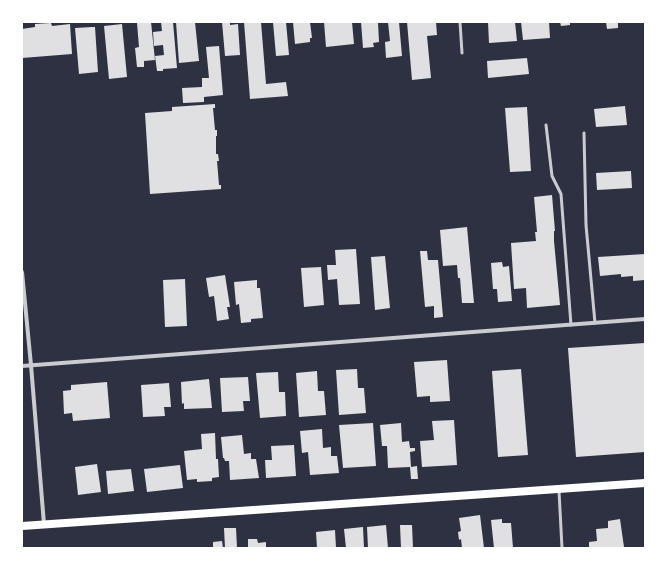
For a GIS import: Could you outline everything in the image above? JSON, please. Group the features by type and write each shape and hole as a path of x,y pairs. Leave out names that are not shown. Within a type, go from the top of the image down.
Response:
{"main road":[{"path":"22,526 645,483"}],"street":[{"path":"22,272 44,525"},
{"path":"22,366 645,319"}],"lane":[{"path":"460,22 462,53"},
{"path":"546,125 552,176 561,194 571,325"},
{"path":"584,133 586,225 595,323"},
{"path":"559,489 562,548"}],"building":[{"path":"151,22 155,60 144,61 144,67 137,67 135,48 139,47 137,23"},
{"path":"161,22 173,22 177,68 157,71 155,56 164,55 163,45 154,46 153,32 162,31"},
{"path":"176,22 195,22 199,61 179,63"},
{"path":"222,22 230,22 230,25 238,24 240,55 225,56"},
{"path":"244,22 261,22 266,84 286,82 288,96 250,99"},
{"path":"273,22 286,22 289,55 276,56"},
{"path":"293,22 310,22 312,38 310,38 310,42 295,44"},
{"path":"324,22 352,22 354,44 326,47"},
{"path":"361,22 378,22 379,42 373,43 374,47 363,48"},
{"path":"388,22 399,22 402,56 386,58 385,42 390,41"},
{"path":"407,22 436,22 437,35 427,36 431,78 412,80"},
{"path":"488,22 515,22 517,41 489,43"},
{"path":"521,22 549,22 550,38 523,40"},
{"path":"560,22 570,22 570,25 561,26"},
{"path":"606,22 618,22 618,28 607,29"},
{"path":"51,23 52,26 70,24 72,54 22,58 22,29 35,27 35,24"},
{"path":"122,24 127,77 109,79 104,26"},
{"path":"95,27 98,72 79,74 75,28"},
{"path":"219,46 223,95 204,97 204,102 183,103 182,88 202,87 202,78 209,78 206,47"},
{"path":"527,58 529,74 488,78 487,61"},
{"path":"215,104 215,108 213,108 215,130 217,130 216,154 218,154 219,161 217,161 219,185 221,185 221,189 150,194 145,113 172,111 172,107"},
{"path":"625,106 627,125 596,127 594,109"},
{"path":"527,107 531,171 510,172 505,108"},
{"path":"631,171 632,188 597,190 596,173"},
{"path":"552,195 555,231 554,241 560,305 527,308 526,288 514,289 511,243 536,241 535,232 537,232 534,197"},
{"path":"467,227 474,303 462,303 460,278 458,278 457,265 443,266 440,230"},
{"path":"356,249 360,304 339,305 337,279 328,280 327,265 336,265 335,250"},
{"path":"420,251 427,251 428,260 438,260 443,317 434,318 434,306 425,307"},
{"path":"645,254 645,280 633,281 633,276 621,277 621,274 600,276 598,257"},
{"path":"385,256 390,308 375,310 371,257"},
{"path":"502,262 503,267 509,266 512,301 498,302 497,289 493,289 491,263"},
{"path":"321,267 324,305 304,307 301,268"},
{"path":"225,275 230,307 227,307 229,319 217,321 214,296 209,297 206,278"},
{"path":"185,279 187,326 165,327 163,280"},
{"path":"257,280 257,288 260,288 263,318 251,319 251,322 241,323 239,304 236,305 234,282"},
{"path":"645,343 645,452 576,457 568,348"},
{"path":"447,360 450,401 430,402 430,396 417,397 414,362"},
{"path":"357,369 358,388 364,388 366,413 339,415 336,370"},
{"path":"521,369 528,455 498,457 492,371"},
{"path":"317,371 318,391 324,391 326,415 299,417 296,373"},
{"path":"278,372 279,392 285,392 286,416 260,418 256,373"},
{"path":"248,377 250,401 243,401 244,411 222,412 220,378"},
{"path":"209,379 212,408 184,409 184,403 182,404 181,382"},
{"path":"107,382 110,418 73,421 72,413 64,414 63,391 71,390 71,385"},
{"path":"169,383 171,407 164,407 165,416 143,417 141,385"},
{"path":"454,420 457,465 422,467 420,441 434,440 432,421"},
{"path":"373,423 376,466 343,468 339,425"},
{"path":"401,423 402,442 409,441 410,448 415,448 415,451 410,452 411,467 417,466 418,479 411,479 410,467 388,468 387,446 382,446 380,425"},
{"path":"322,429 323,448 331,447 331,456 337,456 339,473 310,475 308,452 302,453 300,431"},
{"path":"215,433 216,459 218,459 219,477 212,478 212,481 197,482 197,479 187,480 184,451 202,449 201,434"},
{"path":"242,435 244,454 251,453 251,459 256,459 259,478 230,480 229,461 225,461 223,458 221,437"},
{"path":"294,445 296,476 266,478 265,460 272,460 271,446"},
{"path":"97,464 101,492 78,495 75,467"},
{"path":"180,465 183,488 147,492 144,469"},
{"path":"131,469 134,491 108,494 106,471"},
{"path":"480,515 484,548 462,548 461,539 459,540 458,532 461,531 459,518"},
{"path":"502,519 502,523 511,523 513,548 494,548 491,520"},
{"path":"620,519 623,548 589,548 589,542 597,541 596,529 608,528 608,521"},
{"path":"386,525 388,548 368,548 367,527"},
{"path":"400,525 412,525 413,548 401,548"},
{"path":"363,527 364,548 346,548 344,529"},
{"path":"224,528 236,528 237,548 225,548"},
{"path":"335,530 336,548 317,548 316,532"},
{"path":"248,539 257,539 258,543 266,542 266,548 248,548"},
{"path":"222,541 223,548 213,548 213,542"}]}
